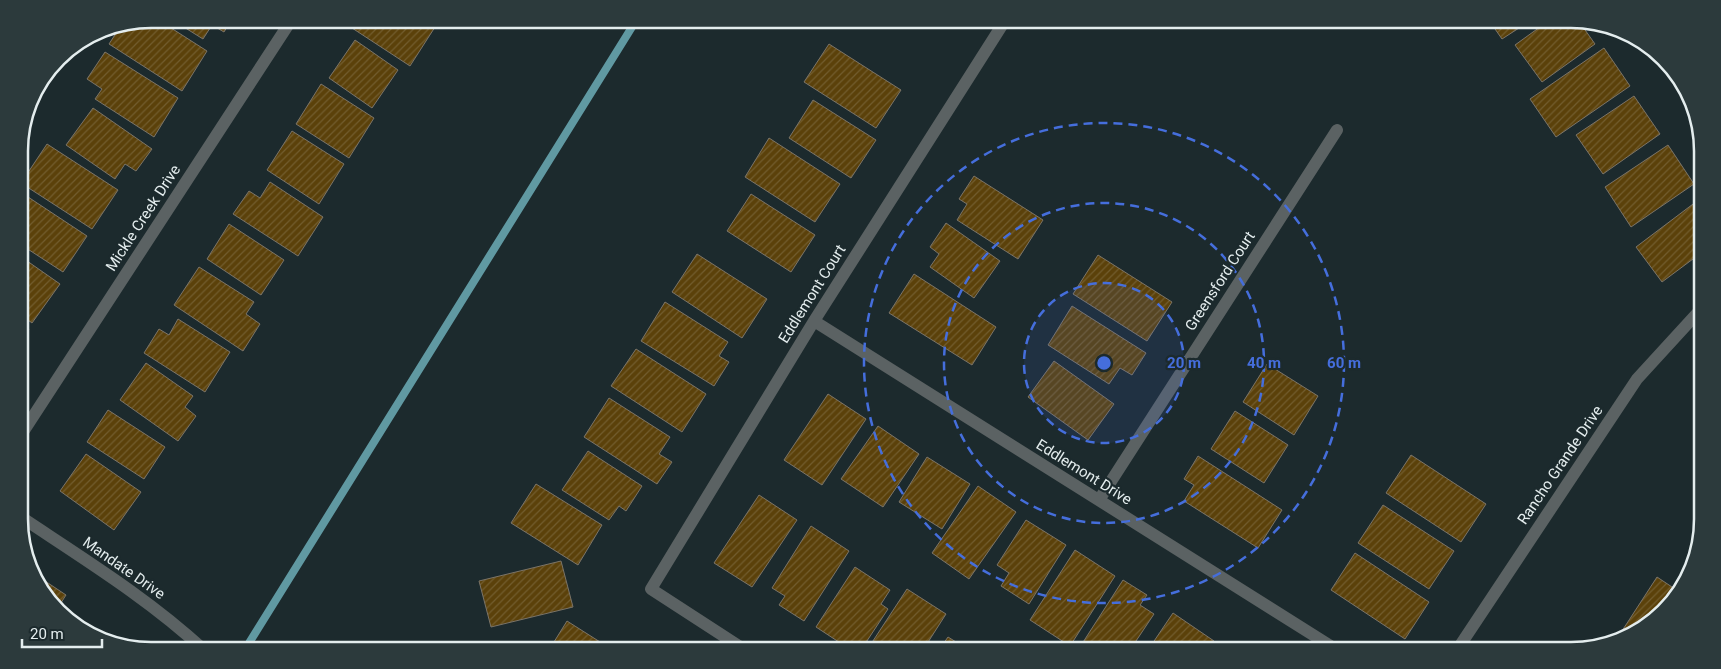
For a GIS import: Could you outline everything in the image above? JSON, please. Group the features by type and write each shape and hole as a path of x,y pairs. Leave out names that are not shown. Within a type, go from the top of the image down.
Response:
{"street":[{"name":"Mickle Creek Drive","path":"28,424 286,28"},
{"name":"Eddlemont Court","path":"732,642 651,588 814,321 1000,28"},
{"name":"Greensford Court","path":"1099,500 1336,130"},
{"name":"Rancho Grande Drive","path":"1463,641 1637,379 1694,317"},
{"name":"Eddlemont Drive","path":"814,321 1323,641"},
{"name":"Mandate Drive","path":"28,523 125,587 195,642"}],"building":[{"path":"171,28 207,51 182,91 109,44 116,33 126,30"},
{"path":"185,28 210,28 203,39"},
{"path":"217,28 226,28 224,32"},
{"path":"352,28 434,28 410,66"},
{"path":"1494,28 1519,28 1502,39"},
{"path":"1539,28 1584,29 1595,44 1542,82 1515,45"},
{"path":"355,40 398,70 372,108 329,78"},
{"path":"829,44 901,90 876,128 804,82"},
{"path":"1604,48 1630,86 1556,137 1530,99"},
{"path":"105,52 178,98 154,137 95,99 102,89 87,79"},
{"path":"321,84 374,118 349,158 296,124"},
{"path":"1634,96 1660,134 1603,174 1576,135"},
{"path":"813,100 876,140 851,178 789,138"},
{"path":"93,108 152,149 136,171 125,164 115,179 66,145"},
{"path":"292,131 344,164 319,204 267,170"},
{"path":"769,138 840,184 815,222 745,177"},
{"path":"47,144 118,190 92,229 28,188 28,172"},
{"path":"1668,145 1694,184 1631,227 1605,187"},
{"path":"974,176 1043,220 1018,259 957,220 967,204 959,199"},
{"path":"270,182 323,217 298,256 233,214 249,191 260,198"},
{"path":"751,194 815,235 791,272 727,231"},
{"path":"28,197 87,236 63,272 28,249"},
{"path":"1694,203 1694,258 1662,282 1636,247"},
{"path":"946,223 1000,261 974,298 930,267 939,254 930,247"},
{"path":"229,224 284,260 261,295 207,259"},
{"path":"697,254 767,299 742,338 672,292"},
{"path":"1098,255 1172,302 1147,341 1073,294"},
{"path":"28,262 60,284 32,323 28,320"},
{"path":"199,267 254,302 246,314 260,324 243,351 174,305"},
{"path":"914,274 996,327 972,365 889,313"},
{"path":"665,302 728,342 719,356 729,362 714,386 641,341"},
{"path":"1072,306 1146,353 1132,375 1120,368 1109,384 1048,345"},
{"path":"178,319 230,352 205,392 144,353 159,329 169,335"},
{"path":"636,349 706,394 682,432 611,386"},
{"path":"1054,361 1114,404 1088,440 1028,397"},
{"path":"146,363 193,396 185,407 196,416 178,441 120,400"},
{"path":"1267,364 1318,396 1294,435 1243,402"},
{"path":"828,394 866,419 822,485 784,460"},
{"path":"609,398 670,437 659,454 672,462 657,484 584,437"},
{"path":"108,410 165,447 144,479 87,442"},
{"path":"1235,411 1288,445 1264,483 1211,449"},
{"path":"878,426 919,454 883,507 841,479"},
{"path":"588,451 642,486 626,511 619,506 609,520 562,490"},
{"path":"86,454 141,492 114,530 60,491"},
{"path":"1411,455 1486,504 1461,542 1386,493"},
{"path":"1198,456 1282,510 1258,548 1184,501 1194,485 1184,479"},
{"path":"927,457 970,484 942,529 899,502"},
{"path":"536,484 602,525 578,565 511,523"},
{"path":"978,486 1016,512 969,579 932,553"},
{"path":"759,495 797,520 752,587 714,563"},
{"path":"1383,505 1454,551 1429,589 1358,543"},
{"path":"1026,520 1066,545 1029,604 1001,586 1009,573 997,565"},
{"path":"811,526 849,551 804,621 779,605 785,596 772,588"},
{"path":"1075,550 1115,576 1073,641 1063,641 1030,620"},
{"path":"1355,553 1429,602 1405,639 1331,590"},
{"path":"561,561 573,607 491,627 479,581"},
{"path":"855,567 890,590 881,604 888,609 867,641 838,642 816,627"},
{"path":"1657,577 1672,587 1658,606 1639,621 1623,630"},
{"path":"1123,580 1147,595 1140,605 1154,614 1136,641 1084,641"},
{"path":"44,581 66,595 61,603"},
{"path":"907,589 946,614 928,641 873,641"},
{"path":"1173,613 1214,641 1214,641 1154,641"},
{"path":"567,621 600,642 554,642"},
{"path":"948,637 955,641 945,641"}],"waterway":[{"path":"250,642 631,28"}]}
